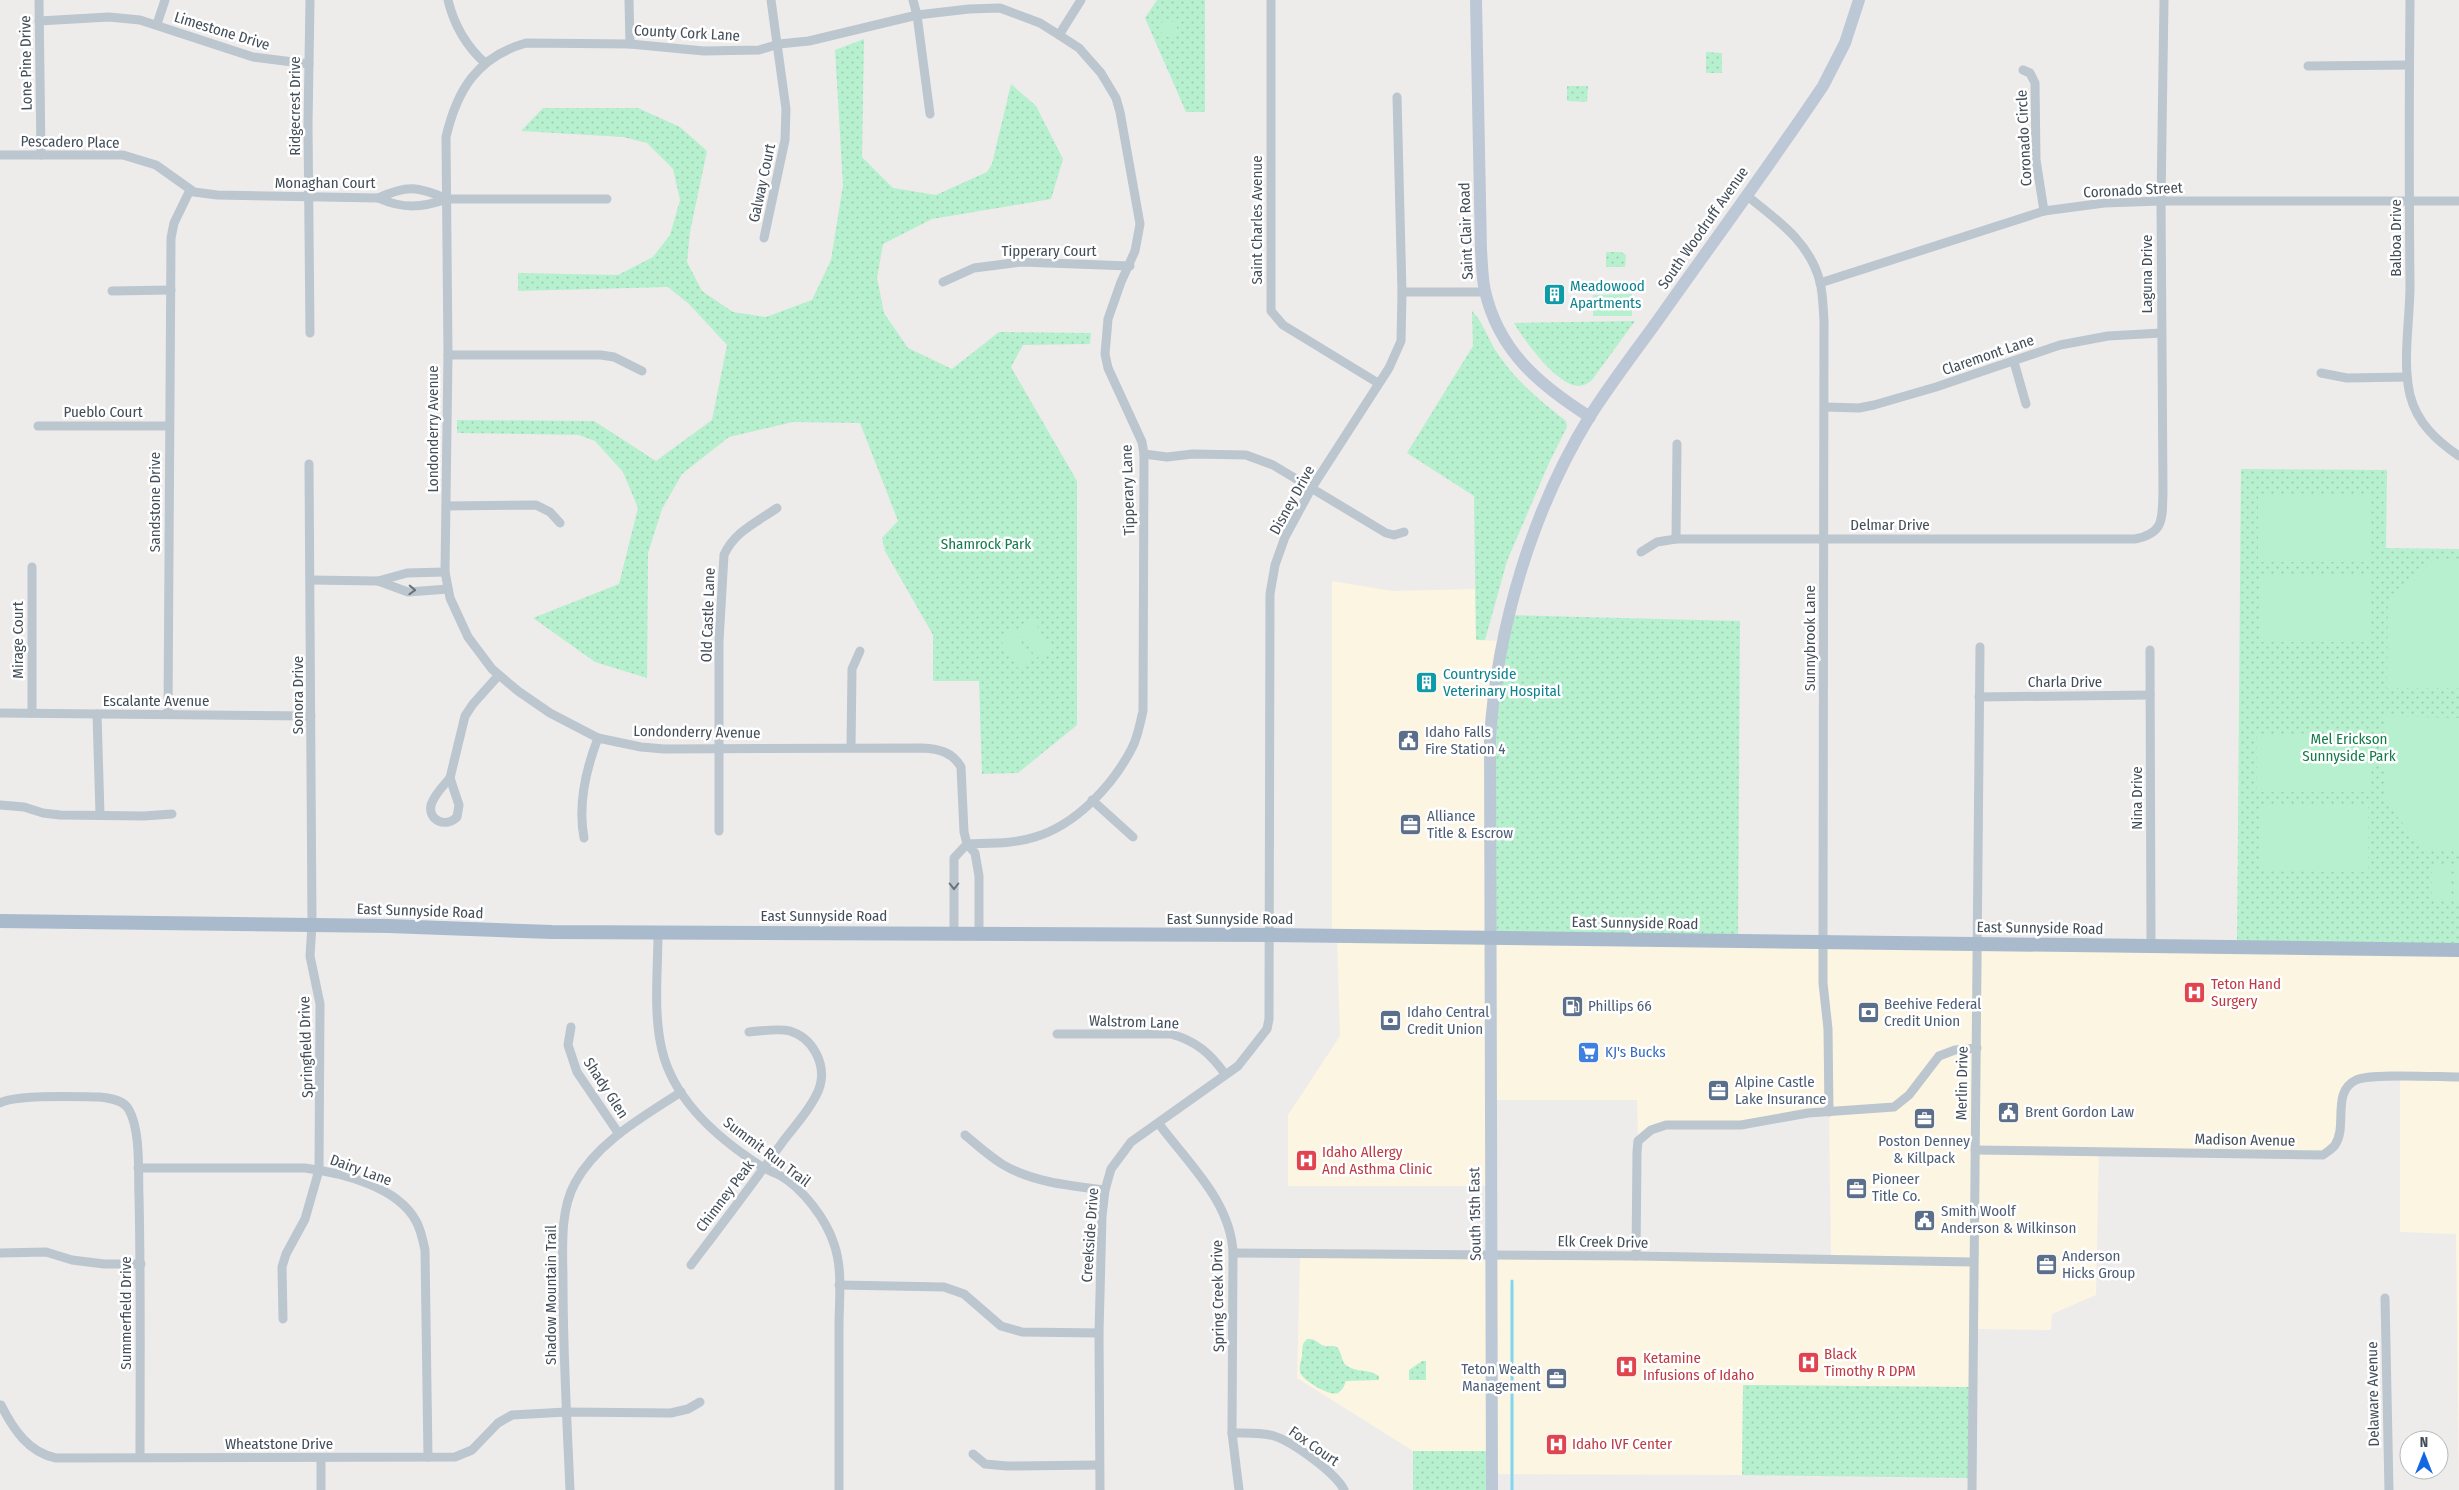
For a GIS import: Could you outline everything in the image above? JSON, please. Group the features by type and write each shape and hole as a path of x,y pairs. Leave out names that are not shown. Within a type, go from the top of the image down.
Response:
{"main road":[{"name":"Saint Clair Road","path":"1476,0 1481,250 1485,292 1503,334 1524,365 1559,398 1590,417"},
{"name":"South Woodruff Avenue","path":"1490,938 1490,738 1492,703 1508,615 1530,545 1556,481 1590,417 1823,86 1845,43 1859,0"},
{"name":"East Sunnyside Road","path":"0,921 312,925 658,933 1269,935 2459,950"},
{"name":"South 15th East","path":"1490,938 1492,1490"}],"street":[{"name":"Lone Pine Drive","path":"38,0 41,155"},
{"path":"156,24 165,0"},
{"name":"Ridgecrest Drive","path":"310,0 310,333"},
{"path":"448,0 453,20 472,51 485,63"},
{"path":"629,0 630,44"},
{"name":"Galway Court","path":"764,238 785,140 786,109 772,0"},
{"path":"913,0 917,15 930,114"},
{"path":"1059,35 1081,0"},
{"name":"Saint Charles Avenue","path":"1271,0 1272,311 1283,325 1378,383"},
{"name":"Laguna Drive","path":"2143,538 2154,532 2162,521 2161,201 2164,0"},
{"name":"Balboa Drive","path":"2410,0 2410,311 2407,378 2410,397 2417,414 2428,432 2459,456"},
{"name":"County Cork Lane","path":"446,199 446,137 453,109 468,82 485,63 512,47 526,43 630,44 704,51 759,50 779,44 810,41 917,15 969,9 1000,8 1040,23 1059,35"},
{"name":"Limestone Drive","path":"39,21 109,17 156,24 198,41 253,57 309,64"},
{"name":"Tipperary Lane","path":"967,844 1012,842 1035,837 1056,829 1076,815 1092,800 1130,752 1143,711 1144,454 1142,442 1108,368 1105,354 1108,319 1121,282 1136,251 1140,224 1116,98 1101,73 1079,48 1059,35"},
{"path":"2308,66 2409,65"},
{"name":"Coronado Circle","path":"2023,70 2030,73 2035,83 2036,160 2044,211"},
{"name":"Disney Drive","path":"1269,935 1270,594 1275,566 1285,537 1311,489 1397,354 1401,341 1402,292 1397,97"},
{"name":"Pescadero Place","path":"0,155 122,155 156,165 175,176 190,190"},
{"name":"Monaghan Court","path":"190,190 217,195 378,198 400,189 415,188 446,199 607,198"},
{"name":"Sandstone Drive","path":"168,714 171,238 174,223 190,190"},
{"name":"Sunnybrook Lane","path":"1746,195 1786,227 1801,244 1816,270 1820,283 1824,320 1826,408 1823,942 1828,1029 1829,1112"},
{"path":"378,198 393,205 406,207 425,206 446,199"},
{"name":"Londonderry Avenue","path":"446,199 448,355 445,572 450,598 468,637 478,652 498,676 550,713 598,738 642,747 851,747 937,749 947,752 957,760 961,768 967,844 975,853 979,876 980,933"},
{"name":"Coronado Street","path":"1820,283 2044,211 2104,203 2161,201 2459,201"},
{"name":"Tipperary Court","path":"942,282 974,268 1022,262 1130,266"},
{"path":"112,291 171,290"},
{"path":"1402,292 1485,292"},
{"name":"Claremont Lane","path":"1826,408 1859,408 1874,405 2014,362 2060,345 2108,336 2161,333"},
{"path":"448,355 614,356 642,371"},
{"path":"2014,362 2026,404"},
{"path":"2321,373 2347,378 2407,378"},
{"name":"Pueblo Court","path":"38,426 169,426"},
{"path":"1676,539 1677,444"},
{"path":"1144,454 1167,457 1193,454 1246,455 1273,465 1386,532 1394,535 1404,532"},
{"name":"Sonora Drive","path":"309,464 312,925"},
{"path":"446,506 536,505 550,512 560,523"},
{"name":"Old Castle Lane","path":"719,831 719,641 724,555 729,543 777,508"},
{"name":"Delmar Drive","path":"1641,552 1656,542 1676,539 2143,538"},
{"name":"Mirage Court","path":"32,567 32,713"},
{"path":"311,580 378,581 407,573 445,572"},
{"path":"378,581 408,592 448,588"},
{"name":"Merlin Drive","path":"1972,1490 1972,1262 1977,1048 1980,647"},
{"name":"Nina Drive","path":"2150,650 2151,946"},
{"path":"851,747 852,669 860,651"},
{"path":"450,778 459,804 457,817 450,822 441,822 434,819 430,814 432,803 450,778 465,716 498,676"},
{"name":"Charla Drive","path":"1980,697 2150,696"},
{"name":"Escalante Avenue","path":"0,713 311,716"},
{"path":"97,714 100,814"},
{"path":"584,838 584,795 590,758 598,738"},
{"path":"1092,800 1134,837"},
{"path":"0,805 24,807 43,814 144,816 172,814"},
{"path":"954,933 954,858 967,844"},
{"name":"Springfield Drive","path":"283,1319 282,1267 286,1254 305,1219 319,1170 320,1004 310,956 312,925"},
{"name":"Summit Run Trail","path":"658,933 659,1017 662,1048 668,1068 681,1092 709,1125 764,1168 790,1182 807,1199 825,1225 834,1244 839,1285 839,1490"},
{"name":"Creekside Drive","path":"1100,1490 1098,1465 1099,1334 1104,1190 1111,1169 1131,1142 1238,1066 1267,1030 1269,1019 1269,935"},
{"name":"Shady Glen","path":"572,1027 568,1045 576,1072 619,1134"},
{"name":"Chimney Peak","path":"691,1265 798,1122 820,1088 822,1074 816,1052 792,1032 781,1030 749,1032"},
{"name":"Walstrom Lane","path":"1057,1034 1170,1034 1186,1038 1202,1047 1225,1074"},
{"path":"1636,1256 1638,1141 1651,1130 1666,1124 1741,1125 1829,1112 1894,1107 1909,1095 1939,1056 1956,1050 1977,1048"},
{"name":"Madison Avenue","path":"1975,1150 2323,1155 2334,1147 2340,1134 2342,1100 2345,1089 2356,1079 2371,1077 2459,1077"},
{"name":"Shadow Mountain Trail","path":"570,1490 566,1412 563,1246 569,1195 582,1172 600,1150 619,1134 681,1092"},
{"name":"Summerfield Drive","path":"0,1104 5,1101 28,1099 110,1098 124,1104 133,1120 138,1168 141,1264 140,1457"},
{"name":"Spring Creek Drive","path":"1158,1124 1218,1202 1229,1224 1233,1253 1232,1433 1239,1490"},
{"path":"966,1135 988,1155 1018,1173 1076,1187 1104,1190"},
{"name":"Dairy Lane","path":"138,1168 319,1170 358,1181 390,1194 406,1208 422,1233 425,1250 428,1457"},
{"path":"0,1253 46,1252 72,1260 104,1264 141,1264"},
{"name":"Elk Creek Drive","path":"1233,1253 1636,1256 1972,1262"},
{"path":"839,1285 944,1287 964,1294 1001,1326 1022,1332 1099,1334"},
{"name":"Delaware Avenue","path":"2385,1298 2389,1490"},
{"name":"Wheatstone Drive","path":"0,1406 20,1436 44,1456 90,1459 140,1457 321,1458 455,1457 472,1450 498,1423 512,1415 566,1412 671,1412 688,1409 700,1402"},
{"name":"Fox Court","path":"1232,1433 1261,1433 1276,1437 1333,1474 1344,1490"},
{"path":"973,1454 985,1464 1031,1467 1098,1465"},
{"path":"321,1458 321,1490"}],"shaded area":[{"path":"1332,581 1392,591 1475,589 1476,640 1503,641 1490,937 2459,950 2459,1484 2456,1234 2400,1232 2400,1077 2371,1077 2345,1089 2340,1134 2323,1155 2099,1151 2096,1295 2052,1314 2051,1330 1972,1329 1971,1387 1743,1385 1742,1475 1492,1474 1491,1451 1413,1451 1297,1378 1300,1254 1831,1261 1829,1112 1741,1125 1666,1125 1638,1141 1637,1100 1490,1100 1491,1186 1288,1186 1288,1115 1340,1036 1337,936 1332,936"}],"green space":[{"path":"1157,0 1205,0 1205,112 1186,112 1145,18"},
{"path":"1162,22 1177,22 1177,37 1162,37"},
{"name":"Shamrock Park","path":"864,39 862,157 893,188 936,195 987,172 992,164 1011,84 1036,106 1063,159 1051,199 932,219 883,244 877,278 884,313 908,348 952,369 999,332 1091,333 1090,344 1023,345 1011,367 1077,481 1077,725 1018,773 982,774 979,681 933,681 933,635 885,551 882,538 898,521 860,423 793,422 729,437 682,474 662,509 648,553 647,678 595,662 533,618 619,584 638,508 623,472 595,441 579,435 457,433 457,420 594,421 656,461 712,420 727,345 689,304 668,287 518,291 518,273 618,275 653,257 670,235 680,200 673,169 647,143 623,137 521,131 543,108 638,108 680,127 707,151 690,232 687,262 702,291 733,312 766,317 812,300 831,260 843,185 835,50"},
{"path":"1706,52 1722,53 1722,73 1706,73"},
{"path":"1567,86 1588,86 1587,102 1567,101"},
{"path":"1606,252 1621,252 1626,255 1625,267 1606,267"},
{"path":"1632,294 1632,316 1593,316 1593,295"},
{"path":"1472,311 1480,321 1491,343 1505,364 1538,398 1566,421 1567,427 1549,463 1507,561 1485,640 1476,640 1474,496 1407,453 1473,346"},
{"path":"1635,321 1592,380 1578,386 1569,384 1551,370 1525,340 1514,323"},
{"name":"Mel Erickson Sunnyside Park","path":"2241,469 2387,470 2386,548 2459,549 2459,949 2237,946"},
{"path":"2371,495 2371,562 2258,562 2258,496"},
{"path":"2434,560 2459,560 2459,688 2387,688 2388,602"},
{"path":"2259,574 2369,574 2369,642 2260,642"},
{"path":"1508,615 1740,621 1738,941 1490,938 1492,712"},
{"path":"1033,619 1050,649 1036,658 1018,628"},
{"path":"1014,630 1032,660 1018,668 1000,639"},
{"path":"2385,716 2459,718 2459,850 2424,850 2384,800"},
{"path":"2257,734 2369,734 2369,792 2257,792"},
{"path":"2260,804 2368,805 2368,872 2260,871"},
{"path":"2432,865 2449,865 2449,901 2432,901"},
{"path":"2454,865 2459,865 2459,902 2454,902"},
{"path":"1307,1339 1313,1339 1325,1346 1338,1348 1346,1365 1356,1370 1367,1371 1379,1376 1379,1380 1346,1381 1341,1391 1334,1394 1317,1387 1300,1372 1303,1345"},
{"path":"1422,1361 1426,1361 1426,1380 1409,1380 1409,1370"},
{"path":"1743,1385 1971,1387 1971,1478 1742,1475"},
{"path":"1413,1451 1492,1451 1492,1490 1413,1490"}],"waterway":[{"path":"1512,1281 1512,1490"}],"place":[{"name":"Meadowood Apartments","path":"1554,295"},
{"name":"Countryside Veterinary Hospital","path":"1427,683"},
{"name":"Idaho Falls Fire Station 4","path":"1409,741"},
{"name":"Alliance Title & Escrow","path":"1411,825"},
{"name":"Teton Hand Surgery","path":"2195,993"},
{"name":"Phillips 66","path":"1572,1006"},
{"name":"Beehive Federal Credit Union","path":"1868,1013"},
{"name":"Idaho Central Credit Union","path":"1391,1021"},
{"name":"KJ's Bucks","path":"1589,1052"},
{"name":"Alpine Castle Lake Insurance","path":"1719,1091"},
{"name":"Brent Gordon Law","path":"2009,1112"},
{"name":"Poston Denney & Killpack","path":"1924,1118"},
{"name":"Idaho Allergy And Asthma Clinic","path":"1306,1161"},
{"name":"Pioneer Title Co.","path":"1856,1188"},
{"name":"Smith Woolf Anderson & Wilkinson","path":"1925,1220"},
{"name":"Anderson Hicks Group","path":"2046,1265"},
{"name":"Black Timothy R DPM","path":"1808,1363"},
{"name":"Ketamine Infusions of Idaho","path":"1627,1367"},
{"name":"Teton Wealth Management","path":"1557,1378"},
{"name":"Idaho IVF Center","path":"1556,1444"}]}
